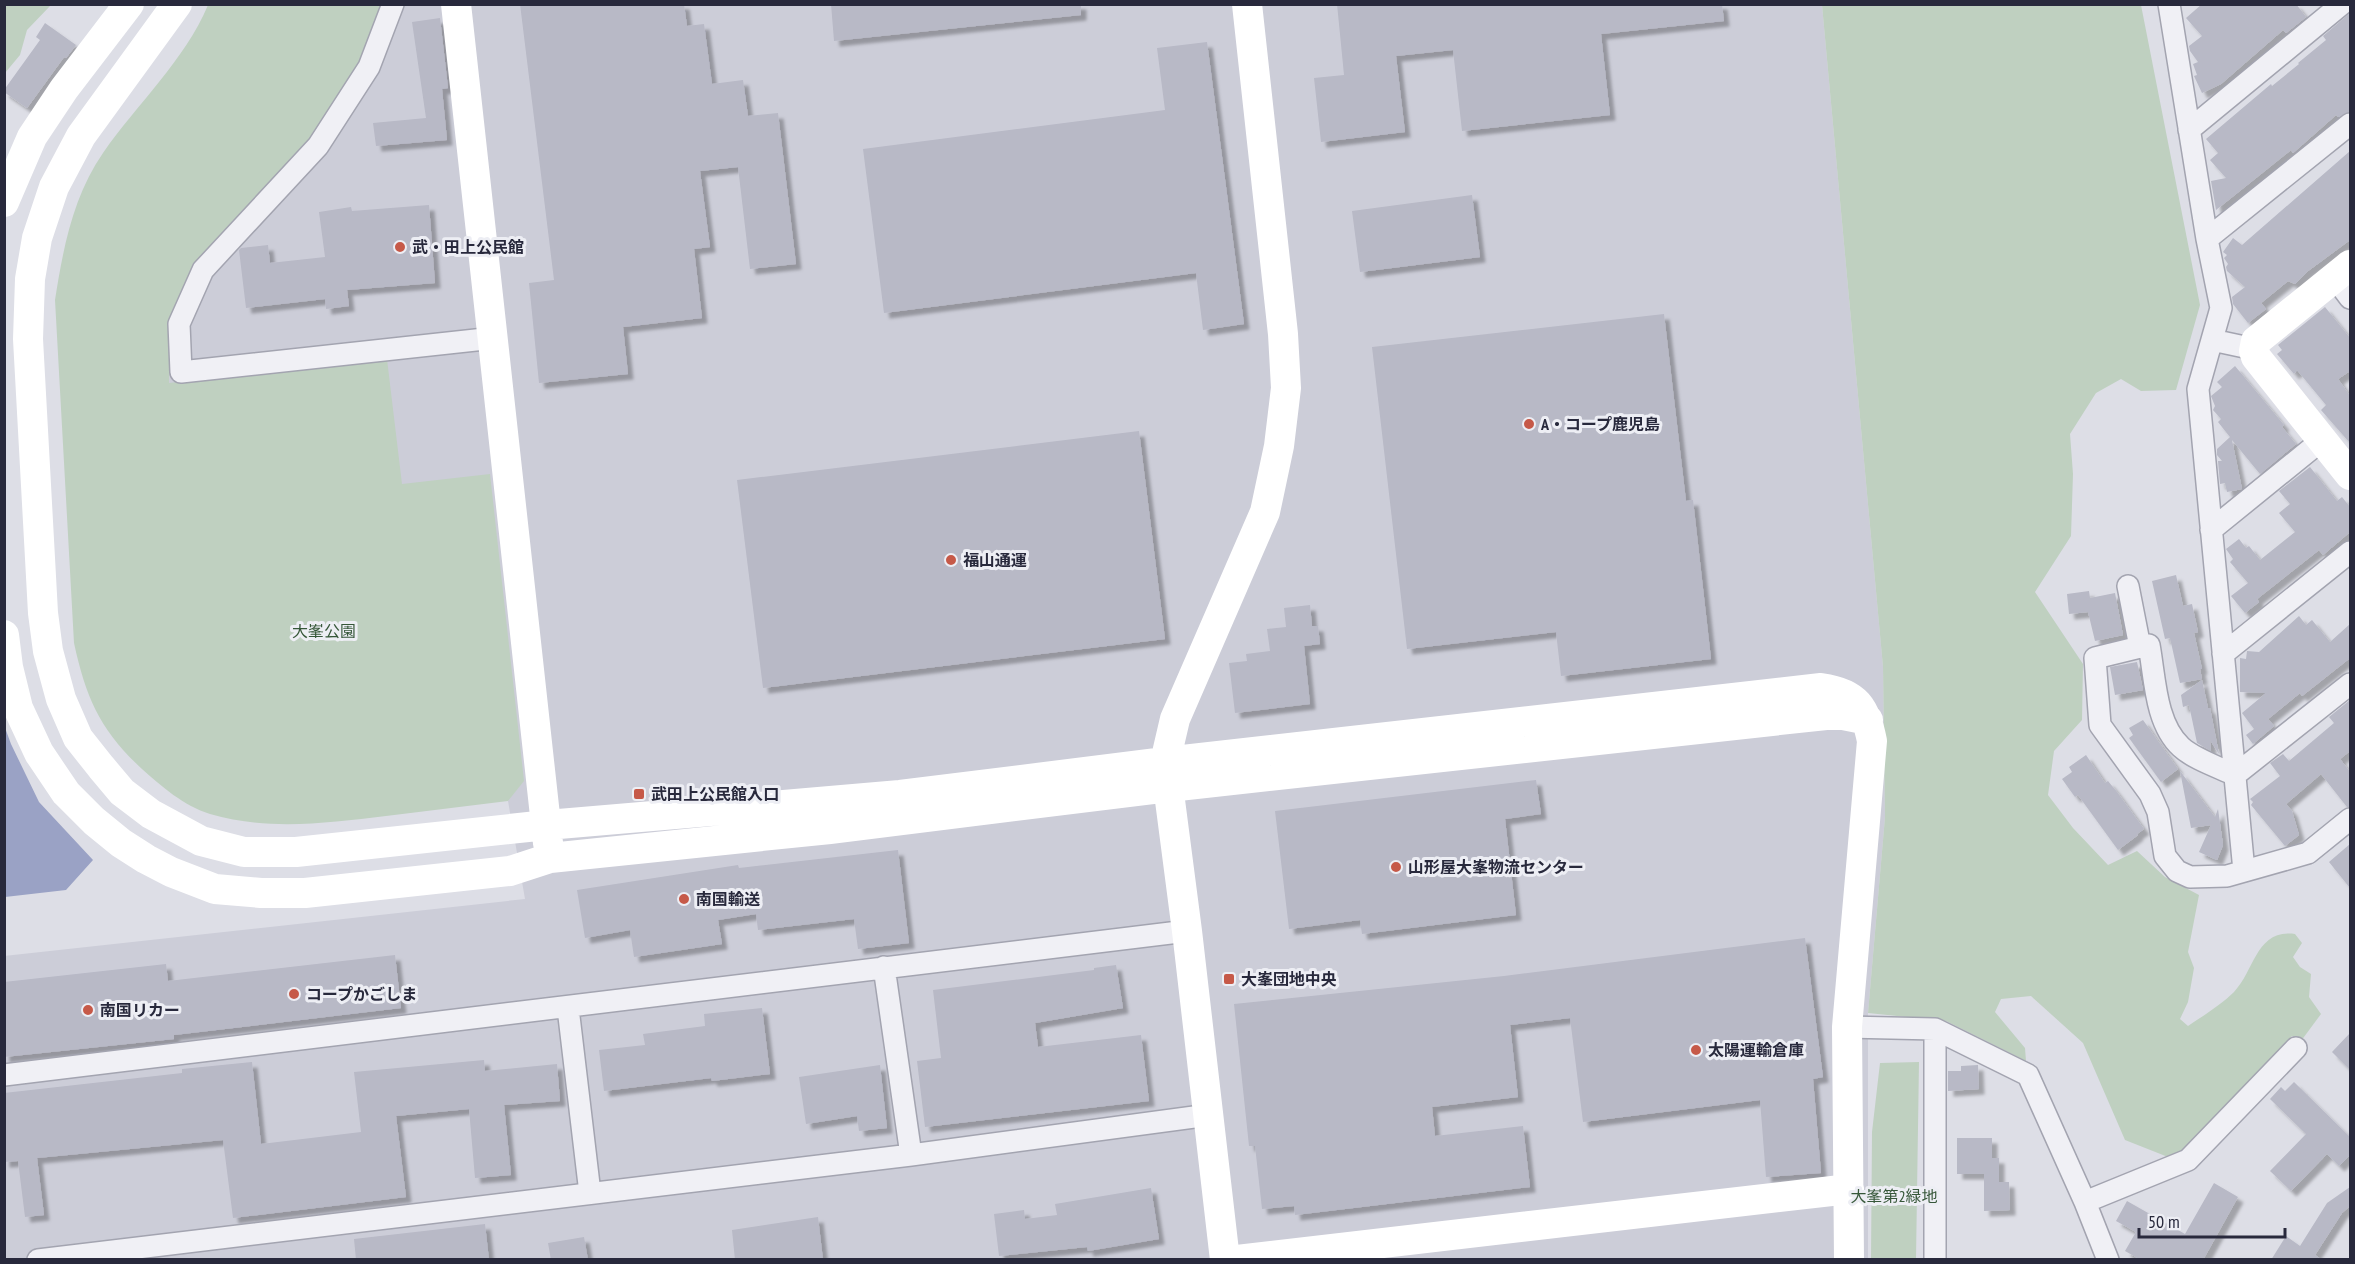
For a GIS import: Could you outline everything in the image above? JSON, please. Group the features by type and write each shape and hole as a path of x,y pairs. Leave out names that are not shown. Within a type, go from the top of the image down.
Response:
{"street":[{"path":"4,202 32,137 64,89 129,4"},
{"path":"177,4 81,136 54,187 36,238 30,279 28,339 43,613 48,651 61,699 78,738 122,792 151,814 201,841 244,852 296,852 547,825 1167,774"},
{"path":"393,4 369,67 318,146 203,270 179,324 181,372 494,338"},
{"path":"456,4 550,858"},
{"path":"1225,1260 1167,774 1175,719 1265,512 1279,446 1286,388 1283,334 1247,4"},
{"path":"2189,130 2342,4"},
{"path":"2173,7 2189,130 2221,308 2198,389 2244,871"},
{"path":"2207,240 2350,124"},
{"path":"2345,280 2256,341 2254,349 2256,357 2350,475"},
{"path":"2212,340 2254,349"},
{"path":"2211,530 2322,440"},
{"path":"2223,654 2350,552"},
{"path":"2128,586 2140,647"},
{"path":"4,635 8,667 18,708 39,753 66,793 94,821 121,843 171,872 215,889 261,893 305,893 510,871 550,858 830,829 1167,774 1821,688 1841,691 1862,707 1868,720 1872,741 1847,1027 1849,1260"},
{"path":"2235,775 2181,748 2170,734 2162,716 2149,645 2095,658 2100,725 2150,794 2157,812 2165,856 2177,871 2190,877 2227,876 2308,854 2350,819"},
{"path":"2235,775 2350,684"},
{"path":"4,1075 1187,931"},
{"path":"884,967 911,1155"},
{"path":"568,1008 590,1193"},
{"path":"1847,1027 1935,1029 2028,1075 2085,1202 2108,1260"},
{"path":"1935,1029 1935,1260"},
{"path":"2085,1202 2188,1160 2296,1048"},
{"path":"38,1260 911,1155 1209,1115"},
{"path":"1237,1260 1849,1189"}],"shaded area":[{"path":"384,5 1822,5 1883,667 1885,817 1868,1013 1868,1259 5,1259 4,956 525,899 508,801 510,795 169,384 171,322"}],"green space":[{"path":"5,4 51,5 27,30 20,55 5,73"},
{"name":"大峯公園","path":"208,5 384,5 364,63 308,145 171,322 169,383 387,359 402,484 490,474 524,781 508,801 364,819 298,824 254,822 210,814 182,801 142,769 115,741 90,697 74,643 55,300 58,281 71,224 84,187 93,170 116,135 174,63"},
{"path":"1822,5 2141,5 2200,305 2176,390 2141,391 2121,379 2096,393 2070,434 2073,474 2071,536 2035,592 2083,664 2082,720 2054,751 2048,795 2073,828 2108,865 2137,851 2165,877 2199,895 2188,952 2194,968 2188,1002 2180,1019 2188,1026 2234,992 2264,944 2282,934 2295,934 2302,943 2293,957 2300,967 2311,974 2309,997 2321,1014 2301,1041 2292,1036 2183,1151 2168,1157 2125,1140 2083,1043 2031,996 2001,999 1995,1012 2025,1048 2026,1061 1946,1021 1868,1013 1885,817 1883,667"},
{"name":"大峯第2緑地","path":"1919,1062 1916,1259 1871,1259 1872,1132 1880,1063"}],"water":[{"path":"4,725 39,802 93,860 66,890 5,897"}],"building":[{"path":"520,4 684,4 687,26 704,24 712,84 743,80 748,116 778,113 796,264 750,269 738,167 700,171 710,247 694,249 702,318 623,327 628,374 539,383 529,283 554,280"},
{"path":"831,4 1081,4 1081,15 834,41"},
{"path":"1337,4 1722,4 1724,21 1601,34 1610,115 1462,131 1453,50 1396,56 1405,132 1321,142 1314,78 1344,75"},
{"path":"2202,4 2296,4 2306,17 2286,33 2283,30 2221,84 2202,93 2194,76 2197,75 2193,64 2198,62 2189,46 2202,36 2186,18"},
{"path":"2350,13 2350,112 2338,117 2336,115 2293,153 2291,150 2216,210 2211,181 2226,178 2210,160 2218,153 2206,139 2271,84 2272,86 2299,64 2326,40 2323,36"},
{"path":"440,18 448,88 442,89 447,140 376,146 373,123 426,118 412,22"},
{"path":"45,23 76,45 66,58 64,57 27,108 4,90 40,40 36,37"},
{"path":"1207,42 1244,324 1203,330 1196,273 884,313 863,149 1165,110 1157,48"},
{"path":"2350,151 2350,240 2308,271 2295,284 2288,281 2261,303 2266,309 2248,323 2233,304 2232,297 2245,287 2227,271 2228,264 2224,258 2227,255 2223,252 2233,238 2242,245"},
{"path":"1472,195 1480,257 1360,272 1352,211"},
{"path":"429,205 435,283 347,290 349,306 326,309 325,299 246,308 239,250 241,248 268,245 270,263 325,257 319,212 351,207 352,211"},
{"path":"2325,307 2350,338 2350,371 2338,379 2350,396 2350,443 2321,410 2326,405 2297,370 2294,374 2277,354 2282,350 2278,345"},
{"name":"A・コープ鹿児島","path":"1664,314 1686,501 1693,500 1711,659 1561,676 1556,632 1407,649 1372,347"},
{"path":"2235,366 2284,425 2282,427 2296,444 2260,474 2232,440 2242,489 2227,492 2225,483 2220,484 2218,461 2222,461 2217,455 2217,449 2230,437 2218,422 2221,419 2213,410 2215,406 2211,396 2222,387 2217,382"},
{"name":"福山通運","path":"1139,431 1165,639 763,688 737,480"},
{"path":"2310,467 2337,501 2342,497 2350,507 2350,532 2323,555 2319,550 2257,599 2259,602 2245,613 2231,596 2248,583 2230,562 2233,559 2226,549 2239,539 2246,548 2249,546 2260,560 2295,532 2279,513 2290,504 2279,491"},
{"path":"2176,575 2183,606 2192,604 2198,632 2194,633 2202,669 2200,669 2202,679 2180,683 2170,638 2165,639 2152,581"},
{"path":"2089,591 2090,598 2115,593 2123,635 2095,641 2088,612 2069,614 2067,594"},
{"path":"1310,605 1312,626 1318,626 1320,644 1304,646 1310,704 1235,713 1229,663 1247,661 1246,654 1270,651 1267,629 1286,627 1284,608"},
{"path":"2299,616 2306,625 2312,620 2330,642 2350,624 2350,658 2302,696 2300,693 2268,719 2274,726 2253,744 2246,735 2254,729 2242,713 2266,693 2240,692 2240,658 2246,659 2247,651 2259,652"},
{"path":"2137,662 2143,690 2115,695 2110,667"},
{"path":"2202,680 2219,754 2210,740 2211,751 2197,743 2189,705 2183,707 2181,695"},
{"path":"2350,700 2350,751 2340,759 2350,772 2350,807 2347,807 2321,774 2286,804 2292,811 2299,835 2285,846 2251,805 2253,802 2250,799 2280,776 2270,763 2283,754 2289,761 2334,723 2329,717"},
{"path":"2143,720 2178,769 2161,782 2129,738 2133,735 2129,728"},
{"path":"2086,755 2105,783 2108,781 2144,829 2118,850 2078,795 2075,797 2062,779 2072,772 2069,767"},
{"path":"2180,771 2215,817 2218,809 2223,845 2217,860 2199,852 2211,825 2191,828"},
{"name":"山形屋大峯物流センター","path":"1536,780 1541,814 1505,819 1516,915 1362,934 1360,920 1289,929 1275,811"},
{"path":"2350,844 2350,888 2329,862"},
{"path":"898,850 909,943 858,949 854,919 758,930 756,914 718,920 722,944 634,957 630,930 585,938 577,890 738,865 739,868"},
{"path":"1805,938 1823,1077 1813,1079 1821,1173 1766,1177 1760,1100 1583,1122 1570,1018 1510,1025 1518,1097 1432,1107 1435,1136 1523,1126 1530,1187 1295,1215 1294,1206 1262,1209 1255,1146 1249,1146 1234,1004 1504,976"},
{"path":"395,955 401,1008 174,1035 174,1039 4,1057 4,982 166,964 168,981"},
{"path":"1116,965 1123,1008 1035,1023 1038,1047 1141,1035 1149,1101 925,1127 917,1061 941,1058 933,990 1094,970 1094,968"},
{"path":"762,1008 770,1074 712,1081 711,1078 604,1091 599,1050 645,1045 643,1034 705,1026 704,1014"},
{"path":"2350,1033 2350,1070 2332,1052"},
{"path":"484,1060 485,1071 557,1064 560,1101 504,1105 511,1175 475,1178 469,1109 396,1116 406,1197 233,1218 223,1140 37,1158 44,1215 25,1217 18,1161 4,1162 4,1093 182,1073 182,1069 252,1062 261,1144 361,1132 354,1072"},
{"path":"880,1065 887,1128 859,1131 857,1116 806,1124 799,1077"},
{"path":"1978,1065 1979,1089 1948,1091 1948,1071 1961,1071 1961,1066"},
{"path":"2294,1082 2350,1137 2350,1155 2339,1166 2327,1154 2291,1191 2270,1171 2306,1134 2270,1099 2281,1087 2285,1091"},
{"path":"1957,1138 1992,1138 1992,1158 1999,1158 1999,1182 2009,1182 2010,1210 1984,1211 1984,1174 1957,1174"},
{"path":"2214,1183 2238,1197 2203,1260 2141,1260 2125,1251 2136,1232 2116,1221 2127,1201 2185,1234"},
{"path":"2350,1187 2350,1206 2342,1213 2315,1255 2322,1260 2271,1260 2286,1236 2300,1246 2327,1203"},
{"path":"1151,1188 1159,1239 1088,1251 1087,1247 999,1256 994,1214 1024,1210 1025,1219 1057,1215 1055,1204"},
{"path":"818,1217 823,1260 735,1260 732,1230"},
{"path":"485,1224 489,1260 356,1260 354,1239"},
{"path":"584,1237 588,1260 551,1260 548,1243"}],"place":[{"name":"武・田上公民館","path":"400,247"},
{"name":"A・コープ鹿児島","path":"1529,424"},
{"name":"福山通運","path":"951,560"},
{"name":"武田上公民館入口","path":"639,794"},
{"name":"山形屋大峯物流センター","path":"1396,867"},
{"name":"南国輸送","path":"684,899"},
{"name":"大峯団地中央","path":"1229,979"},
{"name":"コープかごしま","path":"294,994"},
{"name":"南国リカー","path":"88,1010"},
{"name":"太陽運輸倉庫","path":"1696,1050"}]}
